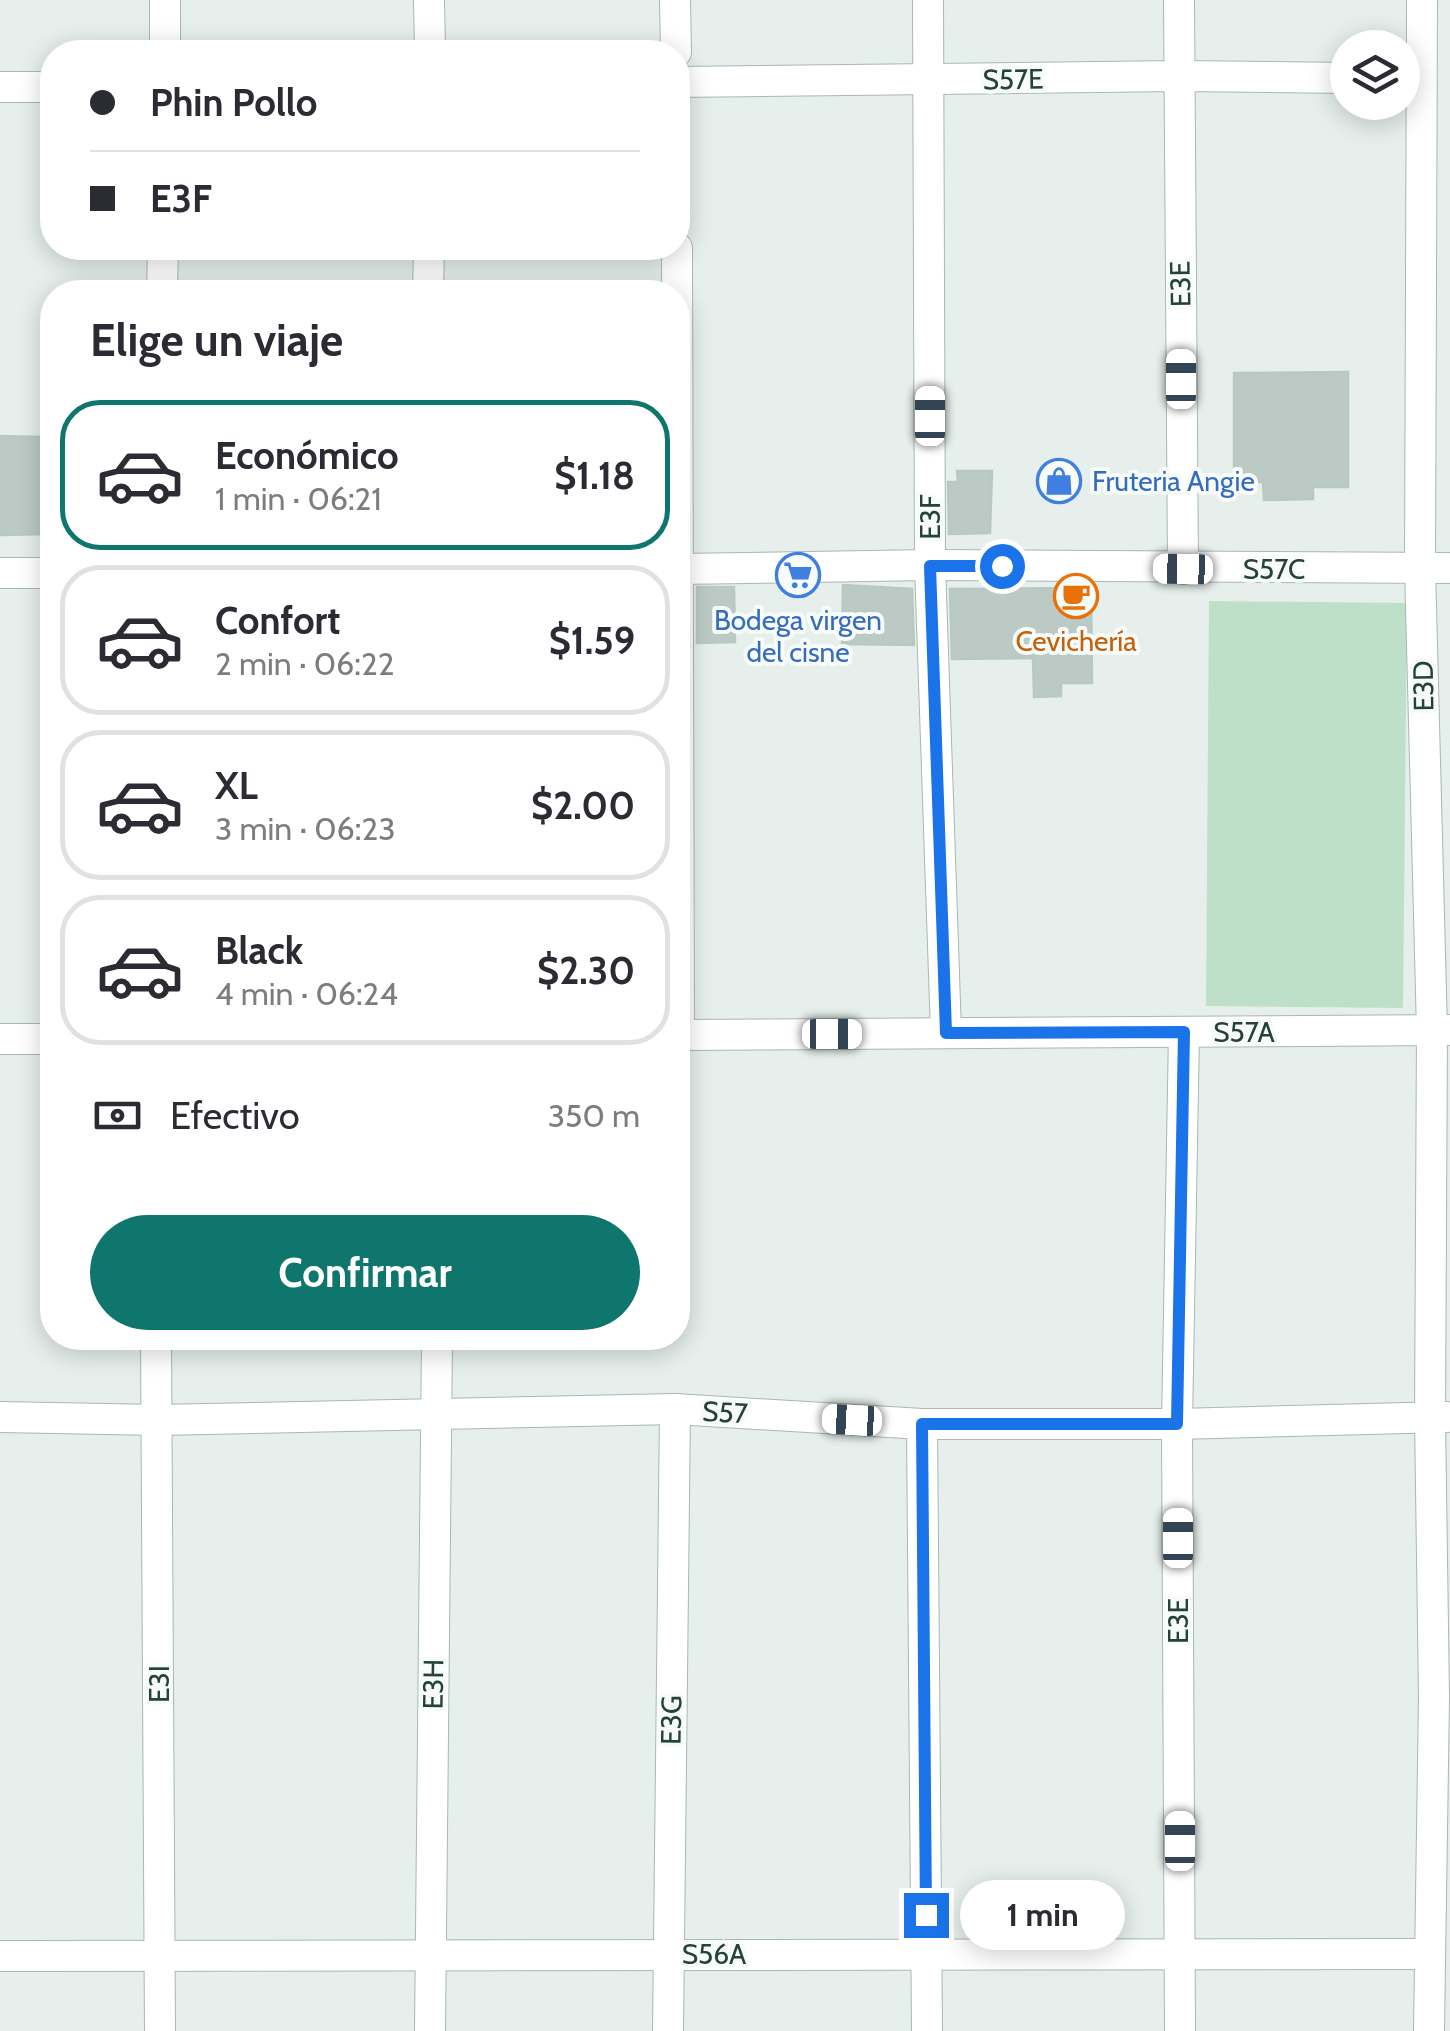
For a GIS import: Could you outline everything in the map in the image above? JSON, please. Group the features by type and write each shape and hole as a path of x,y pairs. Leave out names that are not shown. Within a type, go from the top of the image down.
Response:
{"street":[{"path":"164,40 165,0"},
{"path":"429,0 430,40"},
{"path":"675,0 676,40"},
{"name":"E3F","path":"928,0 930,566 946,1033"},
{"name":"E3E","path":"1179,0 1183,569"},
{"name":"E3D","path":"1422,0 1441,1030 1442,1697 1428,1954 1430,2031"},
{"name":"S57E","path":"690,82 1330,78"},
{"path":"0,88 40,86"},
{"name":"S57C","path":"690,569 1435,568"},
{"path":"0,574 40,573"},
{"name":"S57A","path":"690,1035 1441,1030"},
{"name":"E3E","path":"1180,2031 1177,1424 1184,1032"},
{"path":"0,1039 40,1038"},
{"name":"E3I","path":"156,1350 160,2031"},
{"name":"E3H","path":"430,2031 437,1350"},
{"name":"S57","path":"0,1417 158,1420 675,1409 922,1424 1440,1418"},
{"name":"E3G","path":"668,2031 675,1409"},
{"path":"922,1424 927,2031"},
{"name":"S56A","path":"0,1956 1428,1954"}],"green space":[{"path":"1209,601 1407,603 1403,1008 1206,1006"}],"building":[{"path":"1348,372 1348,487 1313,487 1313,499 1264,500 1263,482 1234,482 1234,373"},
{"path":"0,436 40,437 40,534 0,535"},
{"path":"957,471 992,471 990,533 949,534 948,482 958,482"},
{"path":"843,585 912,589 914,645 842,644"},
{"path":"697,587 734,587 735,642 697,643"},
{"path":"1091,588 1092,683 1061,683 1061,696 1034,697 1033,658 952,659 950,589"}],"place":[{"name":"Fruteria Angie","path":"1059,481"},
{"name":"Bodega virgen del cisne","path":"798,575"},
{"name":"Cevichería","path":"1076,596"}],"route":[{"path":"926,1915 922,1424 1177,1424 1184,1032 946,1033 930,566 1002,566"}]}
